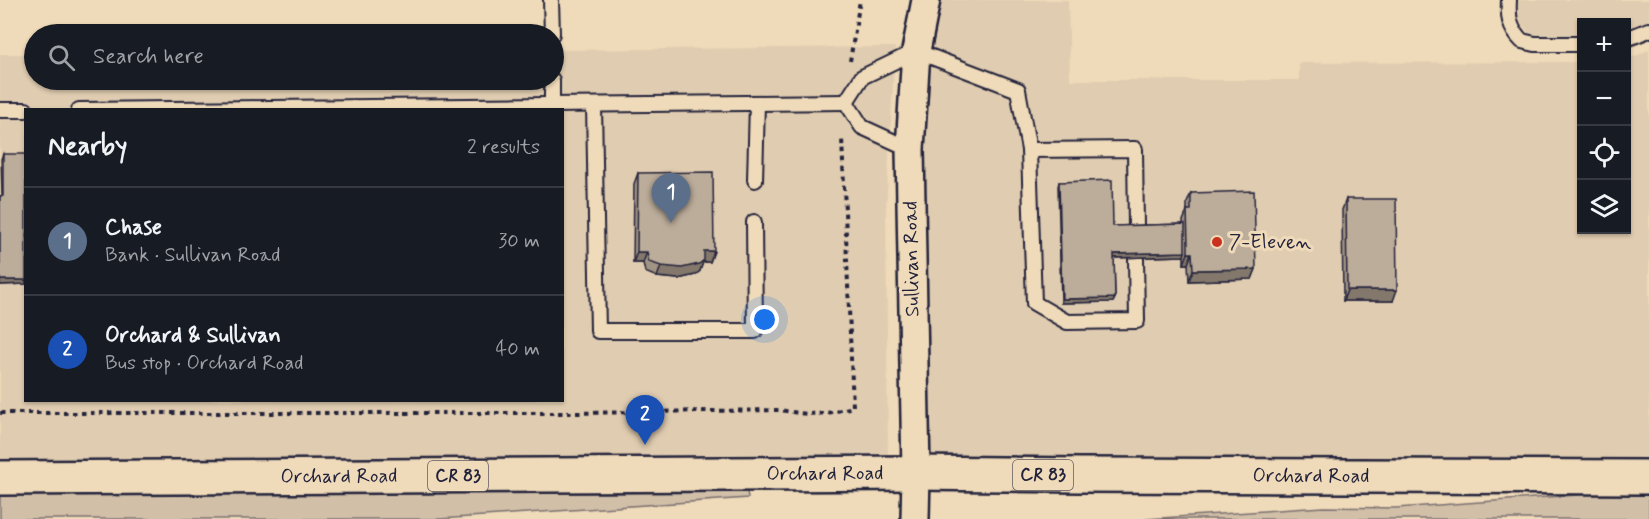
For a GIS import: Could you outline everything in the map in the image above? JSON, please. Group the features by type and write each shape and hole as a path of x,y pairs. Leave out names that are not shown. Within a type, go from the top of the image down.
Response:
{"main road":[{"name":"Orchard Road","path":"0,478 916,473 1649,477"}],"street":[{"name":"Sullivan Road","path":"915,519 910,149 916,51 926,0"}],"lane":[{"path":"552,0 552,24"},
{"path":"1509,0 1510,26 1522,41 1535,44 1577,44"},
{"path":"1631,37 1649,30"},
{"path":"846,102 862,77 916,51 1018,90 1029,150 1034,303 1067,322 1137,321 1136,259"},
{"path":"552,90 552,105"},
{"path":"268,108 846,102"},
{"path":"846,102 862,127 910,149"},
{"path":"755,180 757,103"},
{"path":"594,105 598,331 755,331 754,222"},
{"path":"0,110 24,110"},
{"path":"1029,150 1135,149 1136,227"}],"path":[{"path":"0,412 780,410 806,415 829,413 853,407 842,144 850,53 860,0"}],"shaded area":[{"path":"938,0 1068,0 1070,80 1299,80 1299,63 1577,62 1577,234 1631,234 1631,58 1649,50 1649,460 1300,458 927,461 922,150 929,56"},
{"path":"1517,0 1649,0 1649,24 1631,31 1631,18 1577,18 1577,36 1531,36 1516,17"},
{"path":"895,47 886,210 888,460 0,462 0,54 24,54 24,90 564,90 564,50"},
{"path":"1649,491 1649,519 1146,519 1323,507 1396,508"},
{"path":"747,492 748,498 439,519 0,519 0,495"}],"building":[{"path":"3,154 24,154 24,280 0,280 0,196 3,196"},
{"path":"713,172 714,251 704,251 704,260 699,264 682,268 649,262 647,252 637,252 638,173"},
{"name":"7-Eleven","path":"1112,180 1113,226 1185,224 1185,252 1114,254 1115,298 1062,299 1059,182"},
{"name":"7-Eleven","path":"1254,191 1256,269 1193,270 1192,253 1188,253 1187,210 1191,210 1191,193"},
{"path":"1346,199 1396,199 1397,290 1347,290"}],"place":[{"name":"Chase","path":"671,223"},
{"name":"7-Eleven","path":"1217,242"},
{"name":"Orchard & Sullivan","path":"645,445"}]}
